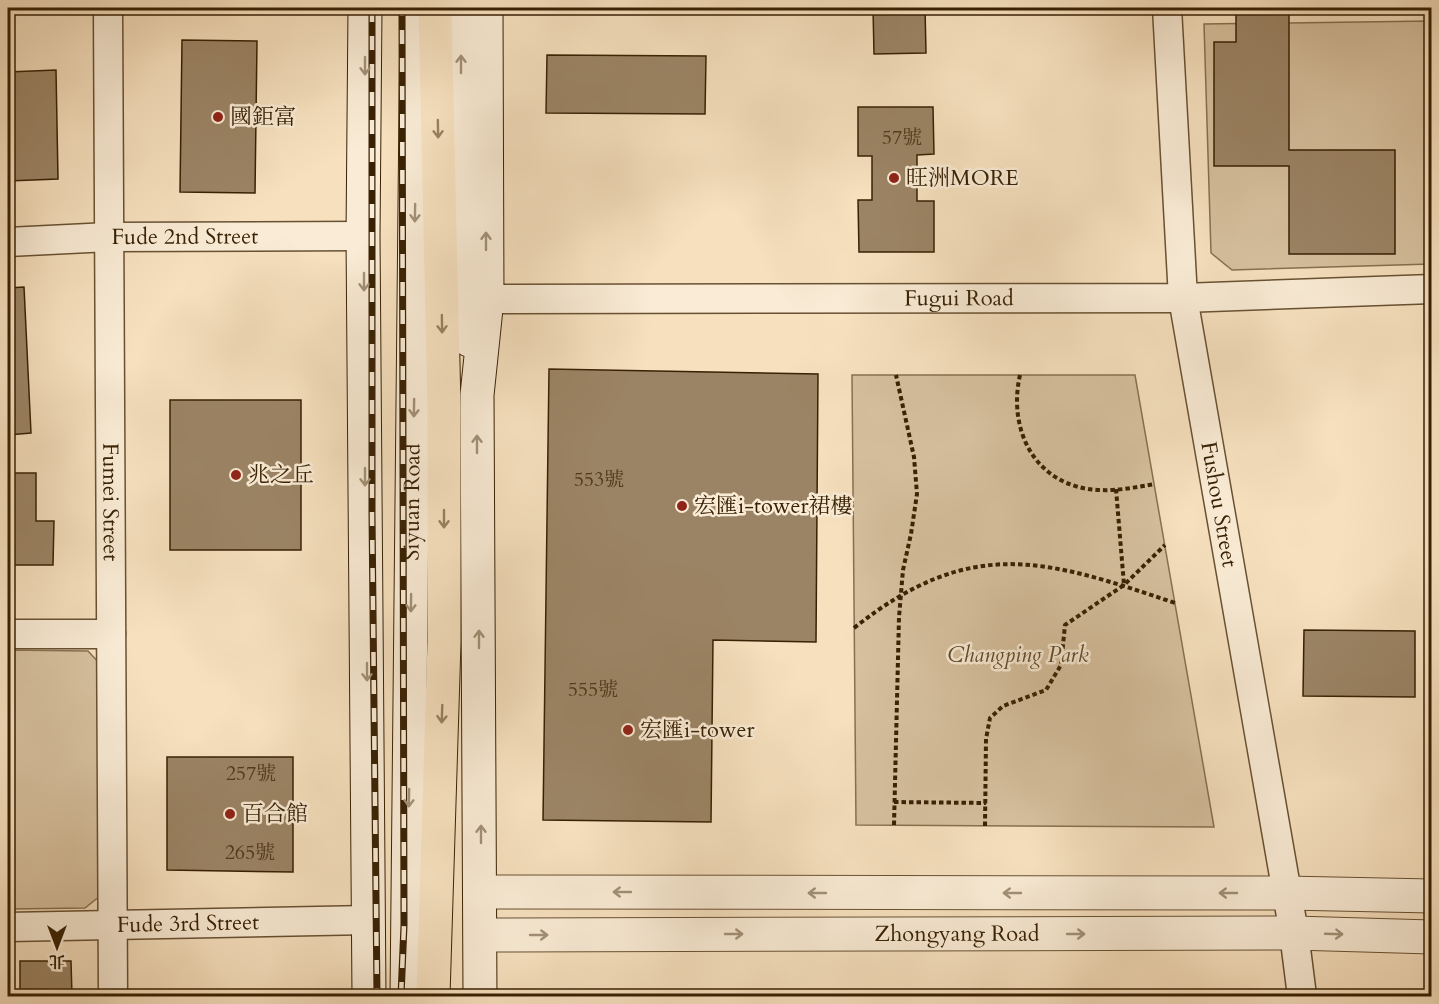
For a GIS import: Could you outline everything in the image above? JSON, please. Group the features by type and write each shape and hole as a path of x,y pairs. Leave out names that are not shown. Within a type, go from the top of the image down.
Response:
{"highway":[{"path":"433,996 444,642 444,408 435,8"}],"main road":[{"name":"Siyuan Road","path":"365,8 363,236 369,996"},
{"name":"Siyuan Road","path":"407,996 417,8"},
{"path":"461,8 463,290 477,395"},
{"path":"480,996 477,395 486,299 486,8"},
{"name":"Zhongyang Road","path":"481,892 1286,893 1431,896"},
{"name":"Zhongyang Road","path":"481,935 1294,933 1431,937"}],"street":[{"name":"Fumei Street","path":"108,8 113,996"},
{"name":"Fushou Street","path":"1167,8 1183,298 1294,933 1302,996"},
{"name":"Fude 2nd Street","path":"8,242 109,237 363,236"},
{"name":"Fugui Road","path":"486,299 1183,298 1431,289"},
{"path":"8,634 111,634"},
{"name":"Fude 3rd Street","path":"8,927 369,920"}],"path":[{"path":"894,825 899,617 903,570 917,494 914,457 896,375"},
{"path":"1020,375 1017,390 1018,422 1024,443 1038,463 1057,477 1077,487 1100,490 1155,484"},
{"path":"1116,489 1124,585"},
{"path":"985,826 986,739 990,718 1003,706 1046,690 1061,665 1065,625 1124,585 1166,545"},
{"path":"854,628 908,591 945,576 983,565 1008,563 1068,570 1124,585 1175,603"},
{"path":"894,802 986,803"}],"green space":[{"path":"1431,21 1431,264 1232,270 1211,253 1204,24"},
{"name":"Changping Park","path":"852,375 1135,375 1214,827 856,825"},
{"path":"8,650 88,651 102,666 100,896 85,908 8,909"}],"building":[{"path":"873,8 925,8 926,53 874,54"},
{"path":"1236,8 1289,8 1289,150 1395,150 1395,254 1289,254 1289,166 1214,166 1214,42 1236,42"},
{"name":"國鉅富","path":"182,40 257,41 255,193 180,192"},
{"path":"547,55 706,56 705,114 546,113"},
{"path":"56,70 58,179 8,181 8,72"},
{"name":"旺洲MORE","path":"858,107 933,107 934,154 917,155 917,201 934,201 934,252 859,252 858,200 872,200 872,156 858,156"},
{"path":"24,287 31,433 8,435 8,288"},
{"name":"宏匯i-tower裙樓","path":"549,369 818,374 816,642 713,640 711,822 543,820"},
{"name":"兆之丘","path":"170,400 301,400 301,550 170,550"},
{"path":"8,473 36,473 36,521 54,521 53,565 8,565"},
{"path":"1304,630 1415,631 1415,697 1303,696"},
{"name":"百合館","path":"167,757 293,757 293,872 167,870"},
{"path":"20,961 71,961 72,996 20,996"}],"railway":[{"path":"372,8 372,514 377,996"},
{"path":"401,996 404,925 402,8"}],"place":[{"name":"國鉅富","path":"218,117"},
{"name":"旺洲MORE","path":"894,178"},
{"name":"兆之丘","path":"236,475"},
{"name":"宏匯i-tower裙樓","path":"682,506"},
{"name":"宏匯i-tower","path":"628,730"},
{"name":"百合館","path":"230,814"}]}
